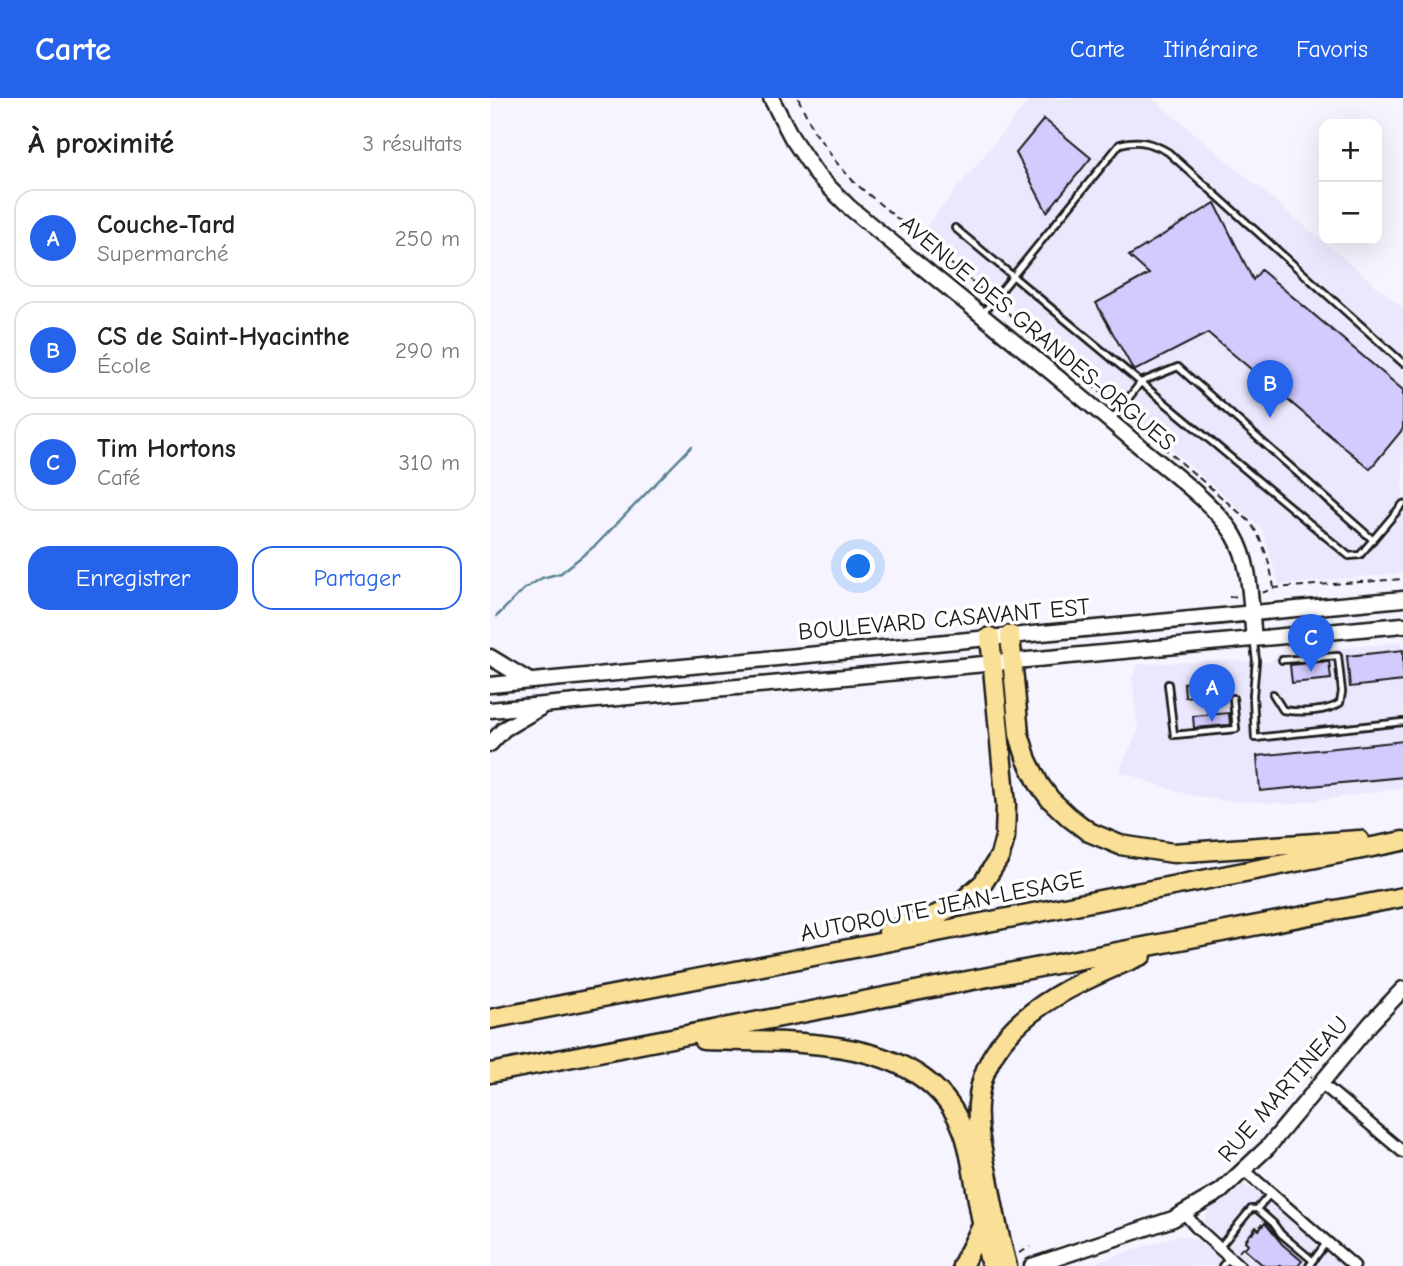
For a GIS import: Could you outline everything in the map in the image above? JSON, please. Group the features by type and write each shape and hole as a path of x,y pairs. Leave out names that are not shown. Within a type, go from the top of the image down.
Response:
{"highway":[{"path":"1010,635 1020,738 1030,768 1044,791 1062,811 1100,838 1137,849 1182,853 1403,836"},
{"path":"830,952 951,908 976,891 996,866 1003,846 1006,816 990,637"},
{"name":"AUTOROUTE JEAN-LESAGE","path":"490,1018 1403,841"},
{"path":"490,1073 1403,897"},
{"path":"1007,1266 979,1133 979,1094 991,1059 1013,1028 1046,1003 1085,980 1174,942"},
{"path":"671,1039 818,1046 871,1054 898,1062 913,1070 944,1098 961,1126 969,1149 991,1266"},
{"path":"962,1266 983,1224"}],"street":[{"name":"AVENUE DES GRANDES-ORGUES","path":"771,98 792,138 817,175 849,207 1110,421 1197,496 1233,534 1247,572 1254,639"},
{"name":"BOULEVARD CASAVANT EST","path":"490,685 1403,599"},
{"name":"BOULEVARD CASAVANT EST","path":"490,710 1403,625"},
{"path":"490,657 529,681"},
{"path":"490,744 505,729 544,705"},
{"name":"RUE MARTINEAU","path":"1032,1266 1159,1225 1185,1214 1221,1191 1268,1147 1319,1082 1403,989"},
{"path":"1319,1082 1403,1152"},
{"path":"1244,1168 1270,1194 1354,1266"},
{"path":"1185,1214 1239,1266"}],"lane":[{"path":"980,316 1121,144 1133,141 1152,143 1168,152 1403,363"},
{"path":"955,228 1349,556 1360,555 1403,504"},
{"path":"1110,421 1141,383 1178,367 1373,540"},
{"path":"1254,639 1255,738 1403,722"},
{"path":"1273,694 1283,710 1333,708 1340,703 1338,656 1282,660"},
{"path":"1168,684 1174,735 1236,729 1233,698"},
{"path":"1257,1209 1270,1194"},
{"path":"1219,1248 1251,1209 1257,1209 1312,1260"},
{"path":"1309,1266 1327,1243"},
{"path":"1222,1266 1229,1257"}],"path":[{"name":"AVENUE DES GRANDES-ORGUES","path":"798,98 814,131 855,183 1249,521 1268,557 1274,588"},
{"path":"1264,593 1274,588 1403,579"},
{"path":"1301,1069 1319,1082"},
{"path":"1231,1149 1244,1168"},
{"path":"1242,1248 1264,1221"},
{"path":"1231,1233 1245,1244"}],"shaded area":[{"path":"1031,98 1152,98 1319,238 1319,245 1328,245 1403,308 1403,573 1279,585 1262,529 923,230"},
{"path":"1403,642 1403,788 1291,804 1219,800 1185,794 1119,771 1138,731 1132,679 1138,664 1229,660 1269,662 1278,654"},
{"path":"1244,1185 1260,1193 1346,1266 1248,1266 1207,1229 1203,1222 1209,1210"},
{"path":"1178,1235 1196,1239 1228,1266 1084,1266"}],"building":[{"path":"1044,119 1091,158 1047,212 1016,153"},
{"path":"1215,203 1253,280 1261,270 1403,390 1403,429 1370,469 1208,333 1134,371 1096,303 1149,274 1129,256"},
{"path":"1403,650 1403,681 1350,687 1347,656"},
{"path":"1329,661 1331,679 1292,683 1290,665"},
{"path":"1228,679 1229,693 1185,697 1184,683"},
{"path":"1229,713 1230,725 1194,728 1193,716"},
{"path":"1403,741 1403,777 1260,791 1257,756"},
{"path":"1265,1223 1282,1244 1302,1261 1298,1266 1264,1266 1244,1249 1248,1244 1245,1241 1256,1227 1259,1230"}],"waterway":[{"path":"497,616 524,589 542,578 561,573 597,544 692,446"}],"place":[{"name":"CS de Saint-Hyacinthe","path":"1270,418"},
{"name":"Tim Hortons","path":"1311,672"},
{"name":"Couche-Tard","path":"1212,722"}]}
